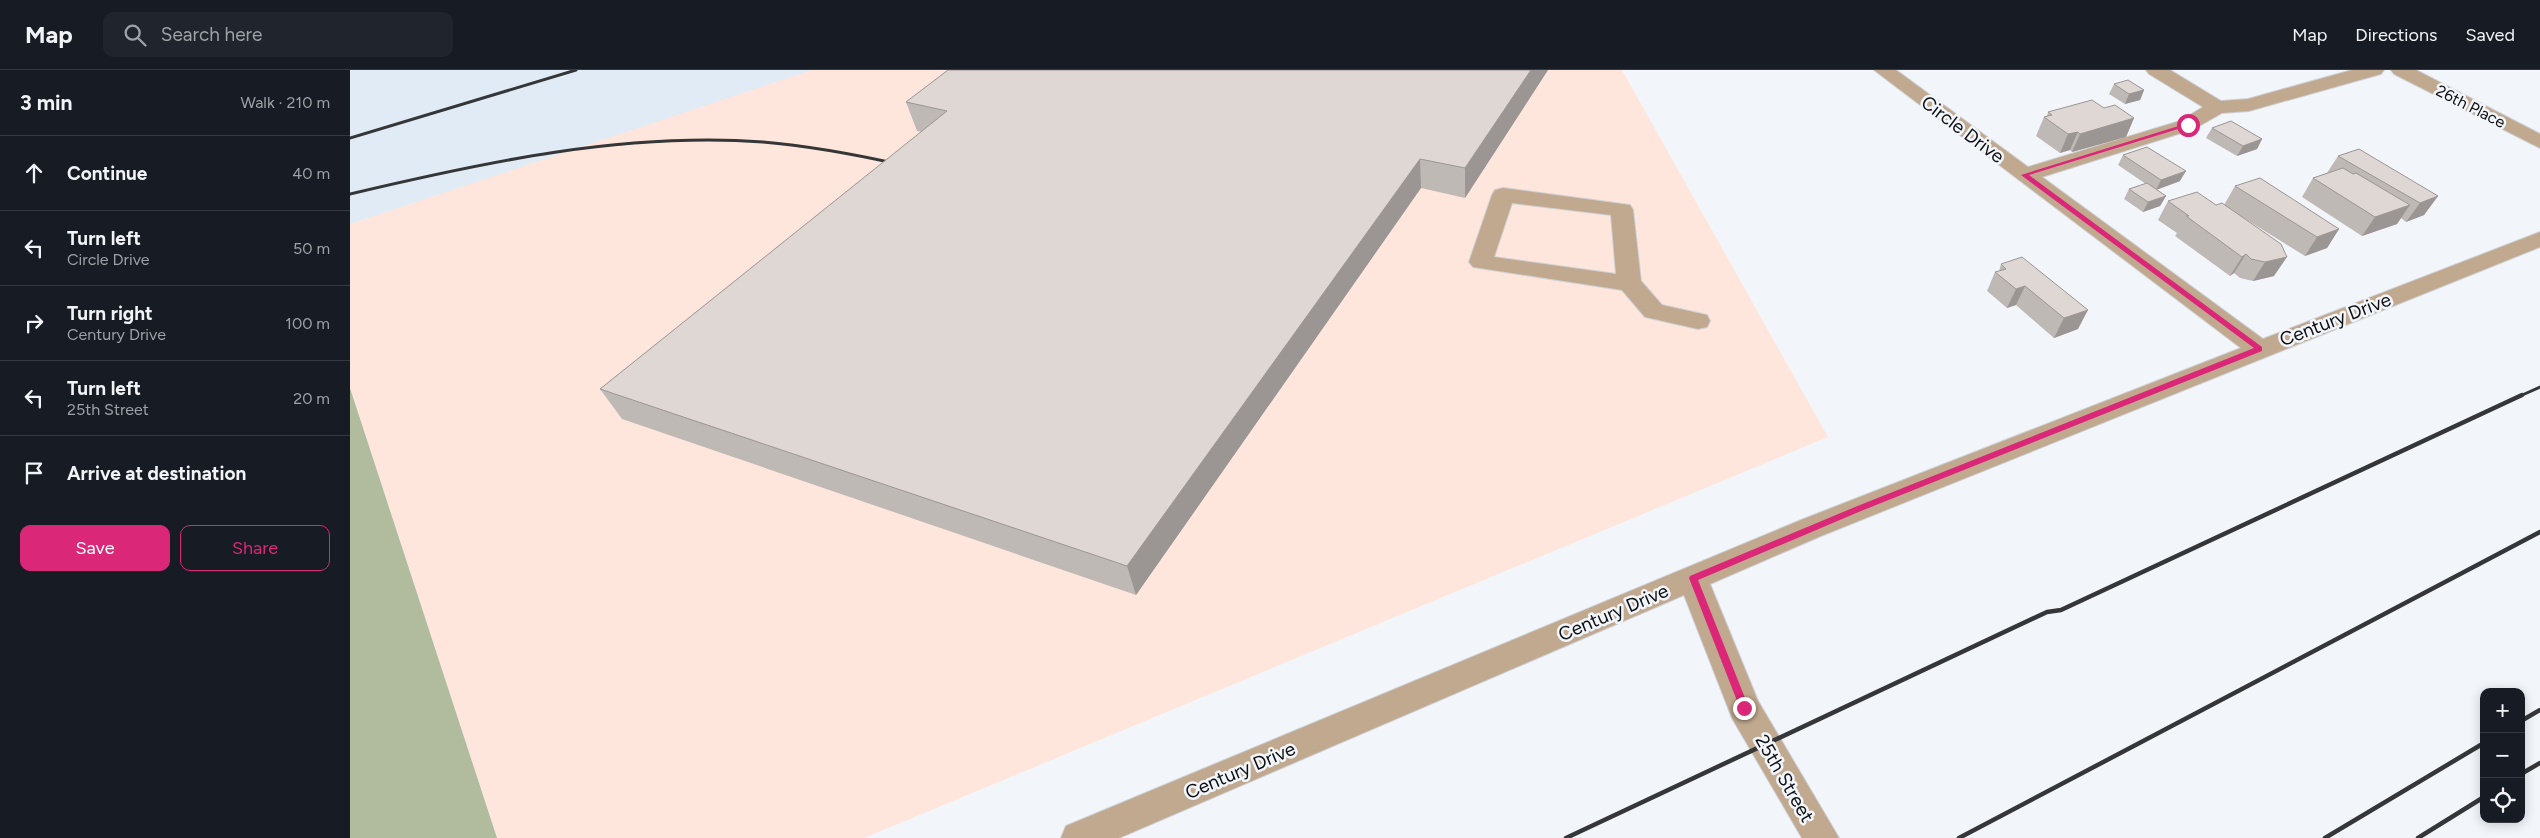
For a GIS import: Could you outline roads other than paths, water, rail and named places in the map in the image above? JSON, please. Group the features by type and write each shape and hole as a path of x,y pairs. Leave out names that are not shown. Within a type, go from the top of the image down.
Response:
{"street":[{"name":"Circle Drive","path":"1884,70 2260,349"},
{"path":"2156,70 2217,107"},
{"path":"2024,175 2188,125 2217,107 2249,105 2374,70"},
{"name":"26th Place","path":"2401,70 2540,142"},
{"path":"1629,283 1481,262 1503,195 1622,210 1629,283 1654,310 1698,321"},
{"name":"Century Drive","path":"1079,838 1827,522 2540,239"},
{"name":"25th Street","path":"1693,578 1744,708 1821,838"}],"railway":[{"path":"350,138 576,70"},
{"path":"350,194 452,171 555,152 659,141 763,142 831,151 898,164"},
{"path":"2520,396 2540,387"},
{"path":"1566,838 2047,612 2061,610 2522,395"},
{"path":"1959,838 2540,532"},
{"path":"2525,719 2540,710"},
{"path":"2325,838 2480,745"},
{"path":"2525,772 2540,763"},
{"path":"2418,838 2480,799"}]}
